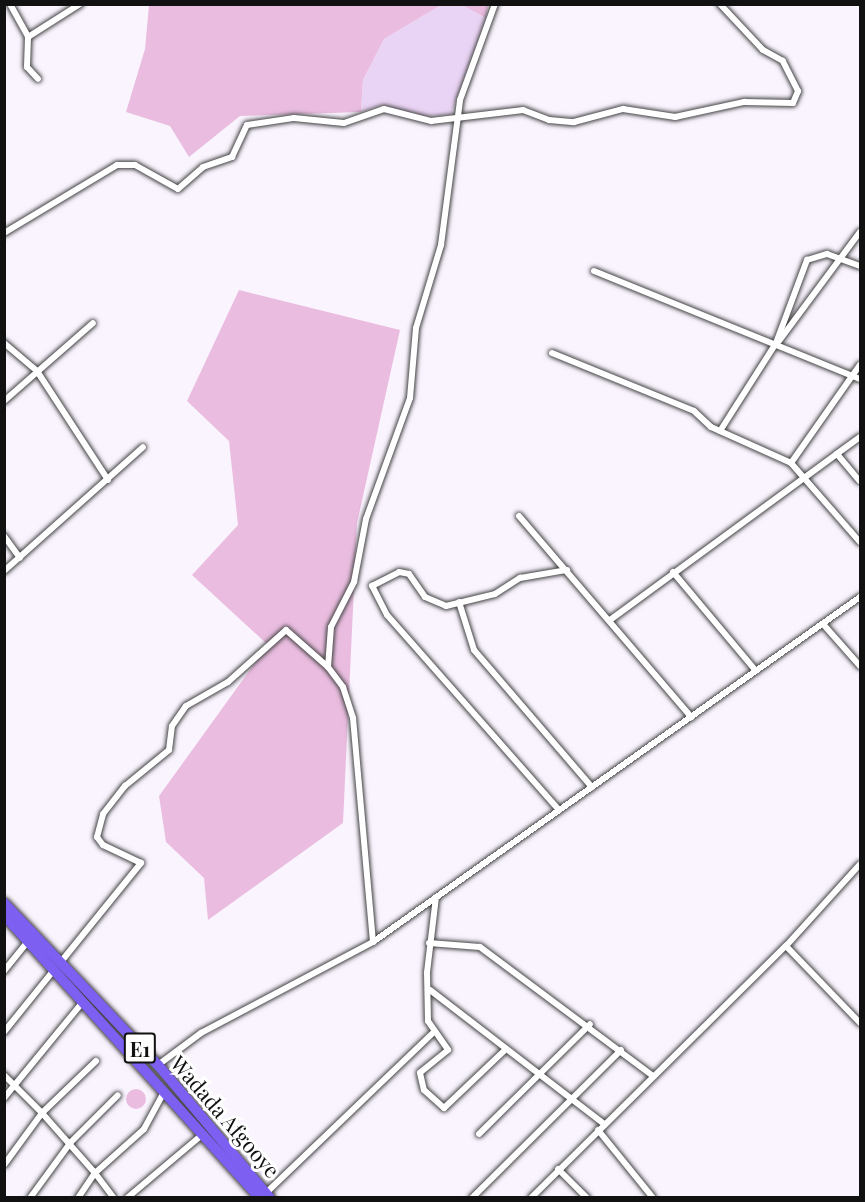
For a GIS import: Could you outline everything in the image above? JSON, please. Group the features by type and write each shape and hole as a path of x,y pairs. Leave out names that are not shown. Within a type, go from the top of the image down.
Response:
{"highway":[{"name":"Wadada Afgooye","path":"4,903 57,967 82,1003 142,1071 266,1196"},
{"name":"Wadada Afgooye","path":"4,915 28,941 158,1065 266,1196"},
{"path":"142,1071 158,1065"},
{"path":"151,1080 158,1065"}],"street":[{"path":"4,7 9,4 28,37 25,62 38,79"},
{"path":"28,37 80,4"},
{"path":"328,667 331,627 354,582 366,519 410,398 416,328 441,245 463,88 495,4"},
{"path":"4,233 125,163 177,189 203,167 232,157 247,125 294,118 344,123 384,109 417,120 459,118 523,110 574,122 623,109 675,117 744,102 793,104 798,91 783,61 763,50 720,4"},
{"path":"720,431 776,343 861,232"},
{"path":"776,343 807,260 819,254 861,266"},
{"path":"594,271 861,379"},
{"path":"4,400 93,323"},
{"path":"4,343 37,371 108,480"},
{"path":"552,353 694,411 720,431 791,463 861,542"},
{"path":"791,463 861,365"},
{"path":"610,620 861,437"},
{"path":"4,571 143,447"},
{"path":"837,454 861,481"},
{"path":"519,516 691,717"},
{"path":"4,536 20,558"},
{"path":"559,810 387,615 372,586 403,572 415,577 425,597 440,605 495,594 520,578 567,570"},
{"path":"673,572 756,671"},
{"path":"158,1065 193,1038 373,942 756,671 859,601"},
{"path":"459,602 474,650 592,787"},
{"path":"823,624 861,666"},
{"path":"4,1032 141,863 103,845 98,832 125,786 169,750 172,726 186,706 228,682 281,631 293,632 328,667 343,687 360,753 373,942"},
{"path":"531,1197 786,946 861,864"},
{"path":"436,897 429,944 433,1033 448,1050 420,1073 424,1090 444,1108 506,1050"},
{"path":"4,971 28,941"},
{"path":"429,944 480,947 590,1024 653,1076"},
{"path":"786,946 861,1023"},
{"path":"430,990 604,1124"},
{"path":"4,1098 82,1003"},
{"path":"478,1134 590,1024"},
{"path":"266,1196 433,1033"},
{"path":"472,1197 621,1050"},
{"path":"4,1165 42,1113 96,1061"},
{"path":"4,1074 71,1142 114,1197"},
{"path":"78,1197 95,1173 147,1125 150,1109 164,1092"},
{"path":"30,1197 71,1142 118,1095"},
{"path":"598,1130 653,1197"},
{"path":"130,1196 203,1134"},
{"path":"558,1169 587,1197"}],"shaded area":[{"path":"149,4 441,5 384,39 363,80 361,112 240,116 189,157 170,126 126,112 145,49"},
{"path":"441,5 462,5 486,18 451,114 417,117 381,105 361,112 363,80 384,39"},
{"path":"462,5 488,5 486,18"},
{"path":"239,290 400,330 357,523 343,823 208,920 204,878 166,842 159,796 268,645 192,575 238,525 229,441 187,401"},
{"path":"132,1089 140,1089 146,1095 146,1103 140,1109 132,1109 126,1103 126,1095"}]}
